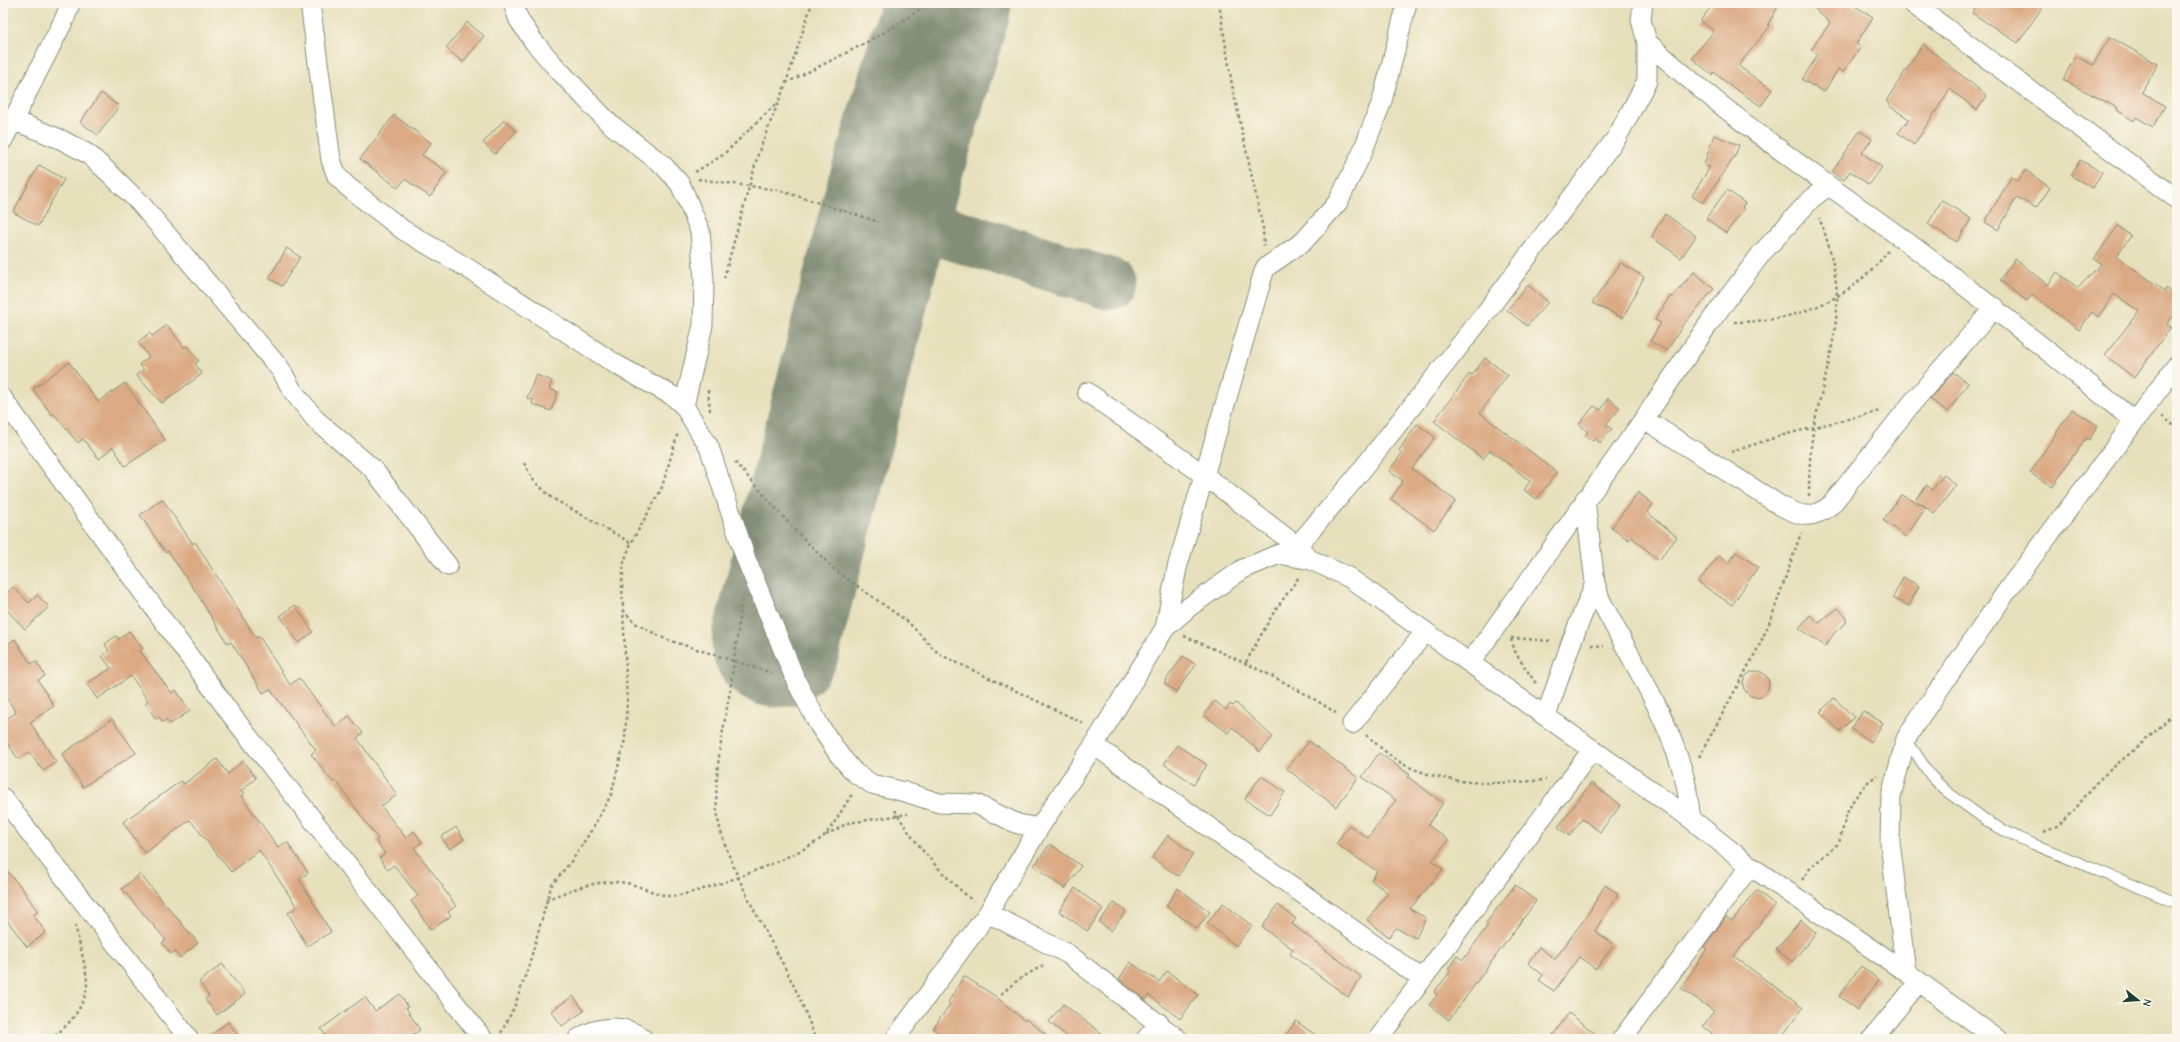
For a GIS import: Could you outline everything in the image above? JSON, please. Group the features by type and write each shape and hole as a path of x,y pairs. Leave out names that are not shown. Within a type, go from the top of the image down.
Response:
{"street":[{"path":"3,140 66,18 70,3"},
{"path":"310,3 331,160 337,176 371,207 403,230 469,269 617,365 673,396 684,406 709,447 746,559 796,681 819,725 840,756 865,781 939,803 976,804 1018,824 1039,828"},
{"path":"512,3 519,20 530,36 553,64 609,123 679,176 700,231 704,280 703,325 684,406"},
{"path":"1165,628 1177,568 1265,268 1304,241 1338,202 1362,153 1382,101 1407,3"},
{"path":"1297,546 1353,480 1487,311 1617,137 1647,81 1647,42 1641,20 1643,3"},
{"path":"1912,3 2177,199"},
{"path":"1647,42 1687,79 1828,186 1899,236 1994,307 2134,421"},
{"path":"13,120 62,140 88,154 140,203 281,370 292,390 316,420 373,469 448,566"},
{"path":"1470,664 1585,499 1644,420 1710,322 1762,254 1811,199 1828,186"},
{"path":"1644,420 1793,513 1808,516 1821,513 1832,504 1912,404 1994,307"},
{"path":"1872,1039 1912,977 1890,842 1890,796 1904,747 1914,724 2009,588 2177,364"},
{"path":"1087,392 1204,475 1297,546 1311,560"},
{"path":"3,399 233,717 491,1037"},
{"path":"1585,499 1595,584 1600,599 1651,694 1666,728 1685,780 1691,819"},
{"path":"895,1039 988,913 1039,828 1098,739 1165,628 1189,607 1243,569 1279,554 1311,560 1348,577 1470,664 1548,708 1592,750 1691,819 1750,866 1793,894 1912,977 1997,1039"},
{"path":"1548,708 1571,643 1595,584"},
{"path":"1352,724 1425,632"},
{"path":"1098,739 1422,979"},
{"path":"1378,1039 1592,750"},
{"path":"3,798 189,1039"},
{"path":"1622,1039 1750,866"},
{"path":"988,913 1068,954 1178,1039"},
{"path":"1146,1039 1159,1023"},
{"path":"578,1039 591,1032 622,1028 643,1039"}],"lane":[{"path":"1904,747 1946,791 1990,823 2020,839 2177,903"}],"path":[{"path":"724,280 759,151 786,83 812,3"},
{"path":"786,83 873,40 907,20 929,3"},
{"path":"1219,3 1232,85 1263,228 1265,268"},
{"path":"679,176 723,155 777,104"},
{"path":"679,176 749,185 810,199 879,222"},
{"path":"1685,780 1758,648 1771,619 1808,516 1810,456 1814,426 1826,375 1837,298 1833,264 1825,233 1811,199"},
{"path":"1710,322 1748,322 1787,317 1812,310 1837,298 1855,285 1878,263 1899,236"},
{"path":"491,1037 514,1008 530,965 545,900 551,886 573,859 611,795 625,740 627,701 622,610 624,562 631,543 661,490 675,448 684,406"},
{"path":"1706,459 1814,426 1884,410"},
{"path":"730,457 805,540 836,571 908,622 939,654 1098,739"},
{"path":"524,463 534,481 552,498 631,543"},
{"path":"1246,662 1274,612 1311,560"},
{"path":"742,598 722,740 718,787 721,831 739,876 800,996 816,1039"},
{"path":"622,610 635,623 647,631 665,639 796,681"},
{"path":"1511,638 1516,654 1548,708"},
{"path":"1483,646 1511,638 1626,648"},
{"path":"2020,839 2055,828 2062,824 2098,781 2132,753 2177,709"},
{"path":"1793,894 1811,867 1839,843 1847,813 1854,799 1868,782 1904,747"},
{"path":"824,836 847,801 865,781"},
{"path":"883,786 911,836 953,884 988,913"},
{"path":"545,900 583,886 615,882 630,884 670,896 686,894 739,876 794,854 848,823 899,816"},
{"path":"50,1039 62,1031 77,1011 87,985 74,918"},
{"path":"1001,994 1034,970 1068,954"}],"building":[{"path":"1714,3 1780,3 1768,24 1770,26 1739,65 1772,90 1761,106 1728,84 1714,72 1712,75 1692,58 1714,31 1700,21"},
{"path":"1809,3 1850,3 1873,17 1856,44 1861,47 1843,72 1838,69 1824,92 1802,80 1818,54 1811,50 1830,23"},
{"path":"1978,3 2045,3 2018,43 1972,13"},
{"path":"467,22 484,36 463,62 446,48"},
{"path":"2110,37 2158,64 2142,92 2165,106 2153,127 2136,117 2134,121 2117,110 2118,108 2063,80 2075,56 2093,65"},
{"path":"1923,44 1987,96 1977,110 1950,89 1914,145 1898,133 1909,119 1888,105 1889,103 1886,101"},
{"path":"101,93 119,106 98,135 80,122"},
{"path":"394,115 431,143 422,155 447,172 430,197 405,179 398,188 360,159"},
{"path":"504,120 516,131 495,154 483,143"},
{"path":"1860,131 1872,139 1862,153 1882,167 1869,185 1850,171 1844,180 1832,172"},
{"path":"1714,135 1739,145 1735,156 1703,203 1692,196 1710,167 1704,165"},
{"path":"2080,160 2102,172 2093,188 2071,176"},
{"path":"39,165 64,179 38,226 13,212"},
{"path":"2026,170 2050,188 2036,208 2017,197 1998,230 1985,222 2010,179 2012,177 2018,181"},
{"path":"1727,190 1745,203 1742,207 1744,209 1726,233 1706,218"},
{"path":"1942,200 1971,219 1957,242 1928,224"},
{"path":"1665,214 1696,236 1681,258 1651,237"},
{"path":"2118,226 2131,236 2116,256 2165,291 2166,288 2177,296 2177,311 2167,324 2171,327 2134,378 2105,355 2139,311 2114,294 2098,317 2092,312 2079,330 2032,295 2027,301 2000,280 2015,259 2048,285 2057,272 2078,288 2101,264 2094,259"},
{"path":"287,248 300,257 282,286 269,278"},
{"path":"1621,263 1644,277 1623,318 1592,303"},
{"path":"1694,272 1714,289 1683,325 1667,351 1650,341 1661,323 1655,320 1670,296 1672,297"},
{"path":"1528,285 1548,302 1527,326 1507,310"},
{"path":"167,325 184,347 187,346 199,361 195,364 202,374 162,403 136,375 144,370 139,364 149,357 138,342 149,333 152,336"},
{"path":"1485,358 1508,375 1480,413 1557,472 1537,499 1524,490 1530,481 1490,450 1483,459 1434,421 1470,373 1472,375"},
{"path":"69,362 98,402 125,383 165,440 125,466 113,447 99,459 83,439 78,443 54,414 52,415 33,389"},
{"path":"1953,372 1968,383 1948,412 1930,399"},
{"path":"536,375 552,381 549,389 558,392 551,411 532,404 533,400 527,398"},
{"path":"1608,398 1620,408 1606,425 1612,429 1600,443 1595,438 1593,441 1585,436 1588,432 1579,424 1594,406 1601,410"},
{"path":"2072,409 2098,426 2089,440 2086,438 2074,456 2073,455 2053,487 2030,473"},
{"path":"1417,424 1435,437 1412,469 1456,501 1434,530 1391,499 1403,481 1389,471 1402,453 1399,450"},
{"path":"1944,475 1956,485 1934,514 1916,499 1927,485 1932,490"},
{"path":"1638,492 1653,504 1647,512 1677,537 1659,560 1631,537 1629,540 1611,528"},
{"path":"1901,495 1926,507 1906,537 1883,520"},
{"path":"162,499 193,544 195,542 256,638 259,636 290,685 299,678 336,727 349,716 363,733 357,738 397,795 381,806 406,838 414,831 422,842 414,848 443,886 442,887 456,906 448,912 451,916 431,930 411,901 418,896 394,865 388,870 379,858 385,854 376,841 378,839 336,781 333,782 311,754 316,750 270,689 263,693 231,642 228,644 196,592 168,551 166,553 140,515"},
{"path":"1736,552 1758,567 1732,605 1698,582 1719,556 1728,563"},
{"path":"1903,577 1919,586 1909,606 1893,598"},
{"path":"13,587 29,603 37,595 49,607 25,629 3,606 3,597"},
{"path":"295,605 313,632 299,643 280,616"},
{"path":"1838,608 1846,617 1846,623 1836,631 1825,646 1799,628 1810,615 1819,623"},
{"path":"129,631 143,649 140,651 167,687 172,693 176,690 190,711 170,724 166,719 163,722 159,717 156,719 145,703 148,701 131,676 97,699 87,684 111,668 102,656 109,651 105,644 116,636 119,639"},
{"path":"15,639 31,664 36,661 45,676 38,680 54,706 30,722 56,762 43,771 29,752 18,759 3,736 3,721 16,713 3,691 3,647"},
{"path":"1183,656 1196,665 1176,692 1164,683"},
{"path":"1756,671 1765,675 1769,684 1765,693 1756,697 1747,693 1743,684 1747,675"},
{"path":"1834,698 1854,717 1840,731 1820,712"},
{"path":"1215,701 1226,710 1230,704 1233,706 1236,703 1273,737 1260,752 1232,727 1228,733 1204,715"},
{"path":"1863,711 1883,723 1871,742 1851,729"},
{"path":"112,719 136,753 83,787 62,754"},
{"path":"1309,741 1358,778 1336,807 1287,769"},
{"path":"1177,745 1207,765 1194,784 1164,764"},
{"path":"1379,753 1410,775 1408,777 1443,803 1428,825 1448,840 1432,861 1443,869 1410,909 1426,918 1416,938 1396,928 1389,937 1367,920 1388,893 1371,880 1377,871 1336,844 1349,825 1368,838 1396,800 1362,777"},
{"path":"217,759 228,774 243,761 256,778 241,791 244,794 241,796 278,847 287,842 308,873 299,879 331,932 307,946 288,913 297,907 259,850 231,872 190,820 145,853 123,822 181,781 184,784"},
{"path":"1261,776 1285,792 1270,815 1245,799"},
{"path":"1591,783 1621,805 1600,832 1582,819 1569,836 1558,827"},
{"path":"456,827 464,839 450,849 441,837"},
{"path":"1168,835 1193,854 1178,876 1152,858"},
{"path":"1050,844 1081,866 1065,889 1034,866"},
{"path":"3,866 21,887 38,912 33,915 46,932 27,947 3,915"},
{"path":"140,874 198,943 180,958 175,951 171,954 162,943 166,940 122,889"},
{"path":"1515,885 1536,901 1449,1020 1429,1005 1437,995 1434,992 1451,971 1448,969 1457,956 1463,960 1488,925 1486,923"},
{"path":"1605,885 1618,894 1595,931 1614,945 1596,969 1579,957 1554,991 1539,980 1543,975 1528,963 1539,947 1555,959 1588,914"},
{"path":"1075,888 1103,909 1087,931 1059,911"},
{"path":"1178,888 1210,912 1197,929 1166,906"},
{"path":"1757,890 1775,905 1734,956 1803,1008 1780,1039 1707,1039 1712,1033 1703,1026 1714,1011 1681,988 1707,949 1704,947 1726,917 1732,921"},
{"path":"1114,903 1126,911 1111,931 1099,922"},
{"path":"1223,903 1252,926 1236,946 1207,923"},
{"path":"1278,905 1296,919 1292,924 1361,977 1348,997 1290,954 1293,949 1262,927"},
{"path":"1801,920 1816,933 1792,962 1776,949"},
{"path":"1130,962 1159,982 1167,971 1198,995 1180,1019 1149,995 1146,1000 1119,979"},
{"path":"222,964 245,994 217,1015 205,999 209,996 199,982"},
{"path":"1861,966 1879,980 1857,1010 1839,996"},
{"path":"964,976 995,996 1025,1021 1026,1019 1052,1039 948,1039 933,1029 950,1004 948,1002"},
{"path":"400,994 408,1007 406,1008 420,1030 406,1039 328,1039 321,1029 365,997 375,1011"},
{"path":"573,996 584,1011 562,1026 551,1011"},
{"path":"1063,1004 1109,1039 1071,1039 1049,1022"},
{"path":"1569,1013 1602,1039 1550,1039"},
{"path":"1296,1021 1321,1039 1283,1039"},
{"path":"228,1022 241,1039 205,1039"}],"taxiway":[{"path":"885,213 1110,284"}],"runway":[{"path":"776,643 885,213 947,3"}]}
